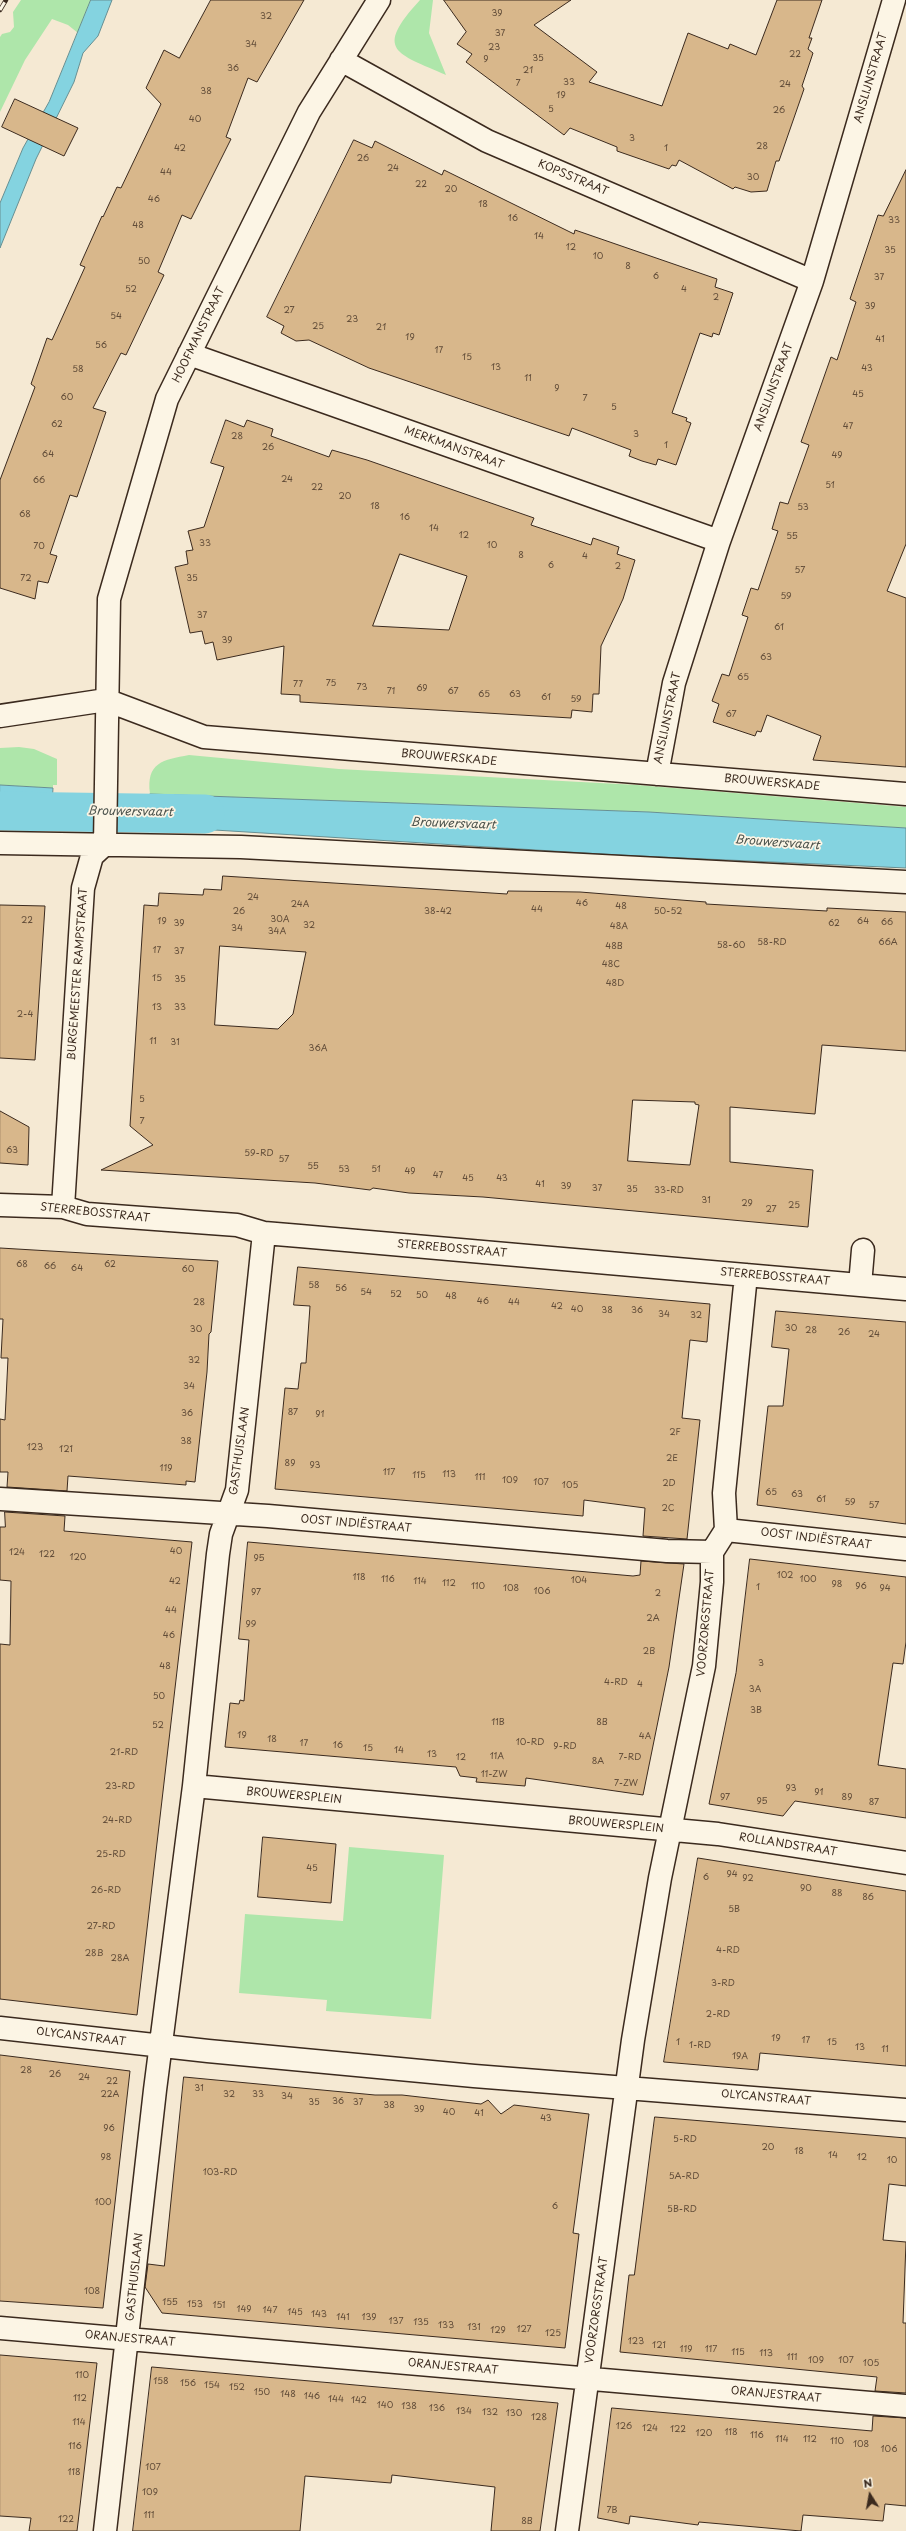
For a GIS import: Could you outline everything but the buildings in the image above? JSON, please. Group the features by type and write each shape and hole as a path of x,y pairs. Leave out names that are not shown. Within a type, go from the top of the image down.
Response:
{"street":[{"name":"HOOFMANSTRAAT","path":"106,700 109,599 167,399 309,112 379,0"},
{"name":"ANSLIJNSTRAAT","path":"657,774 674,683 719,541 812,281 894,0"},
{"name":"KOPSSTRAAT","path":"341,60 487,141 812,281"},
{"name":"MERKMANSTRAAT","path":"189,354 719,541"},
{"name":"BROUWERSKADE","path":"0,716 106,700 204,737 906,794"},
{"path":"105,836 106,700"},
{"path":"0,843 105,836 351,852 906,882"},
{"name":"BURGEMEESTER RAMPSTRAAT","path":"63,1207 83,888 92,856 105,836"},
{"name":"STERREBOSSTRAAT","path":"0,1205 63,1207 87,1214 237,1225 264,1233 906,1289"},
{"name":"GASTHUISLAAN","path":"194,1786 221,1534 237,1490 264,1233"},
{"path":"860,1285 863,1250"},
{"path":"712,1552 726,1530 724,1493 746,1275"},
{"name":"OOST INDIËSTRAAT","path":"0,1499 228,1513 667,1551 712,1552"},
{"name":"OOST INDIËSTRAAT","path":"726,1530 906,1550"},
{"name":"VOORZORGSTRAAT","path":"671,1830 704,1666 712,1582 712,1552"},
{"path":"194,1786 162,2046 626,2088"},
{"name":"BROUWERSPLEIN","path":"194,1786 671,1830 660,1878 626,2088"},
{"name":"ROLLANDSTRAAT","path":"671,1830 718,1834 906,1863"},
{"name":"OLYCANSTRAAT","path":"0,2028 162,2046"},
{"name":"GASTHUISLAAN","path":"105,2531 128,2339 155,2090 162,2046"},
{"name":"VOORZORGSTRAAT","path":"567,2531 626,2088"},
{"name":"OLYCANSTRAAT","path":"626,2088 906,2110"},
{"name":"ORANJESTRAAT","path":"0,2328 906,2406"}],"green space":[{"path":"21,0 91,0 78,33 68,25 52,19 25,60 0,112 0,37 2,34 10,32 14,27 13,12"},
{"path":"420,0 433,0 429,33 446,75 404,55 397,48 395,40 397,30"},
{"path":"19,747 34,749 57,759 57,785 53,785 53,788 0,785 0,748"},
{"path":"189,755 339,769 637,785 906,807 906,828 649,812 150,794 149,783 151,775 158,764 164,761"},
{"path":"349,1847 444,1855 431,2019 326,2011 327,2000 239,1993 245,1914 343,1921"}],"water":[{"path":"91,0 112,0 98,36 83,53 74,82 36,159 0,248 0,203 23,148 49,102"},
{"path":"0,785 53,788 51,824 0,824"},
{"path":"150,794 649,812 906,828 906,868 617,855 150,826"}],"waterway":[{"name":"Brouwersvaart","path":"0,811 205,814"}],"railway":[{"path":"0,10 6,0"}]}
